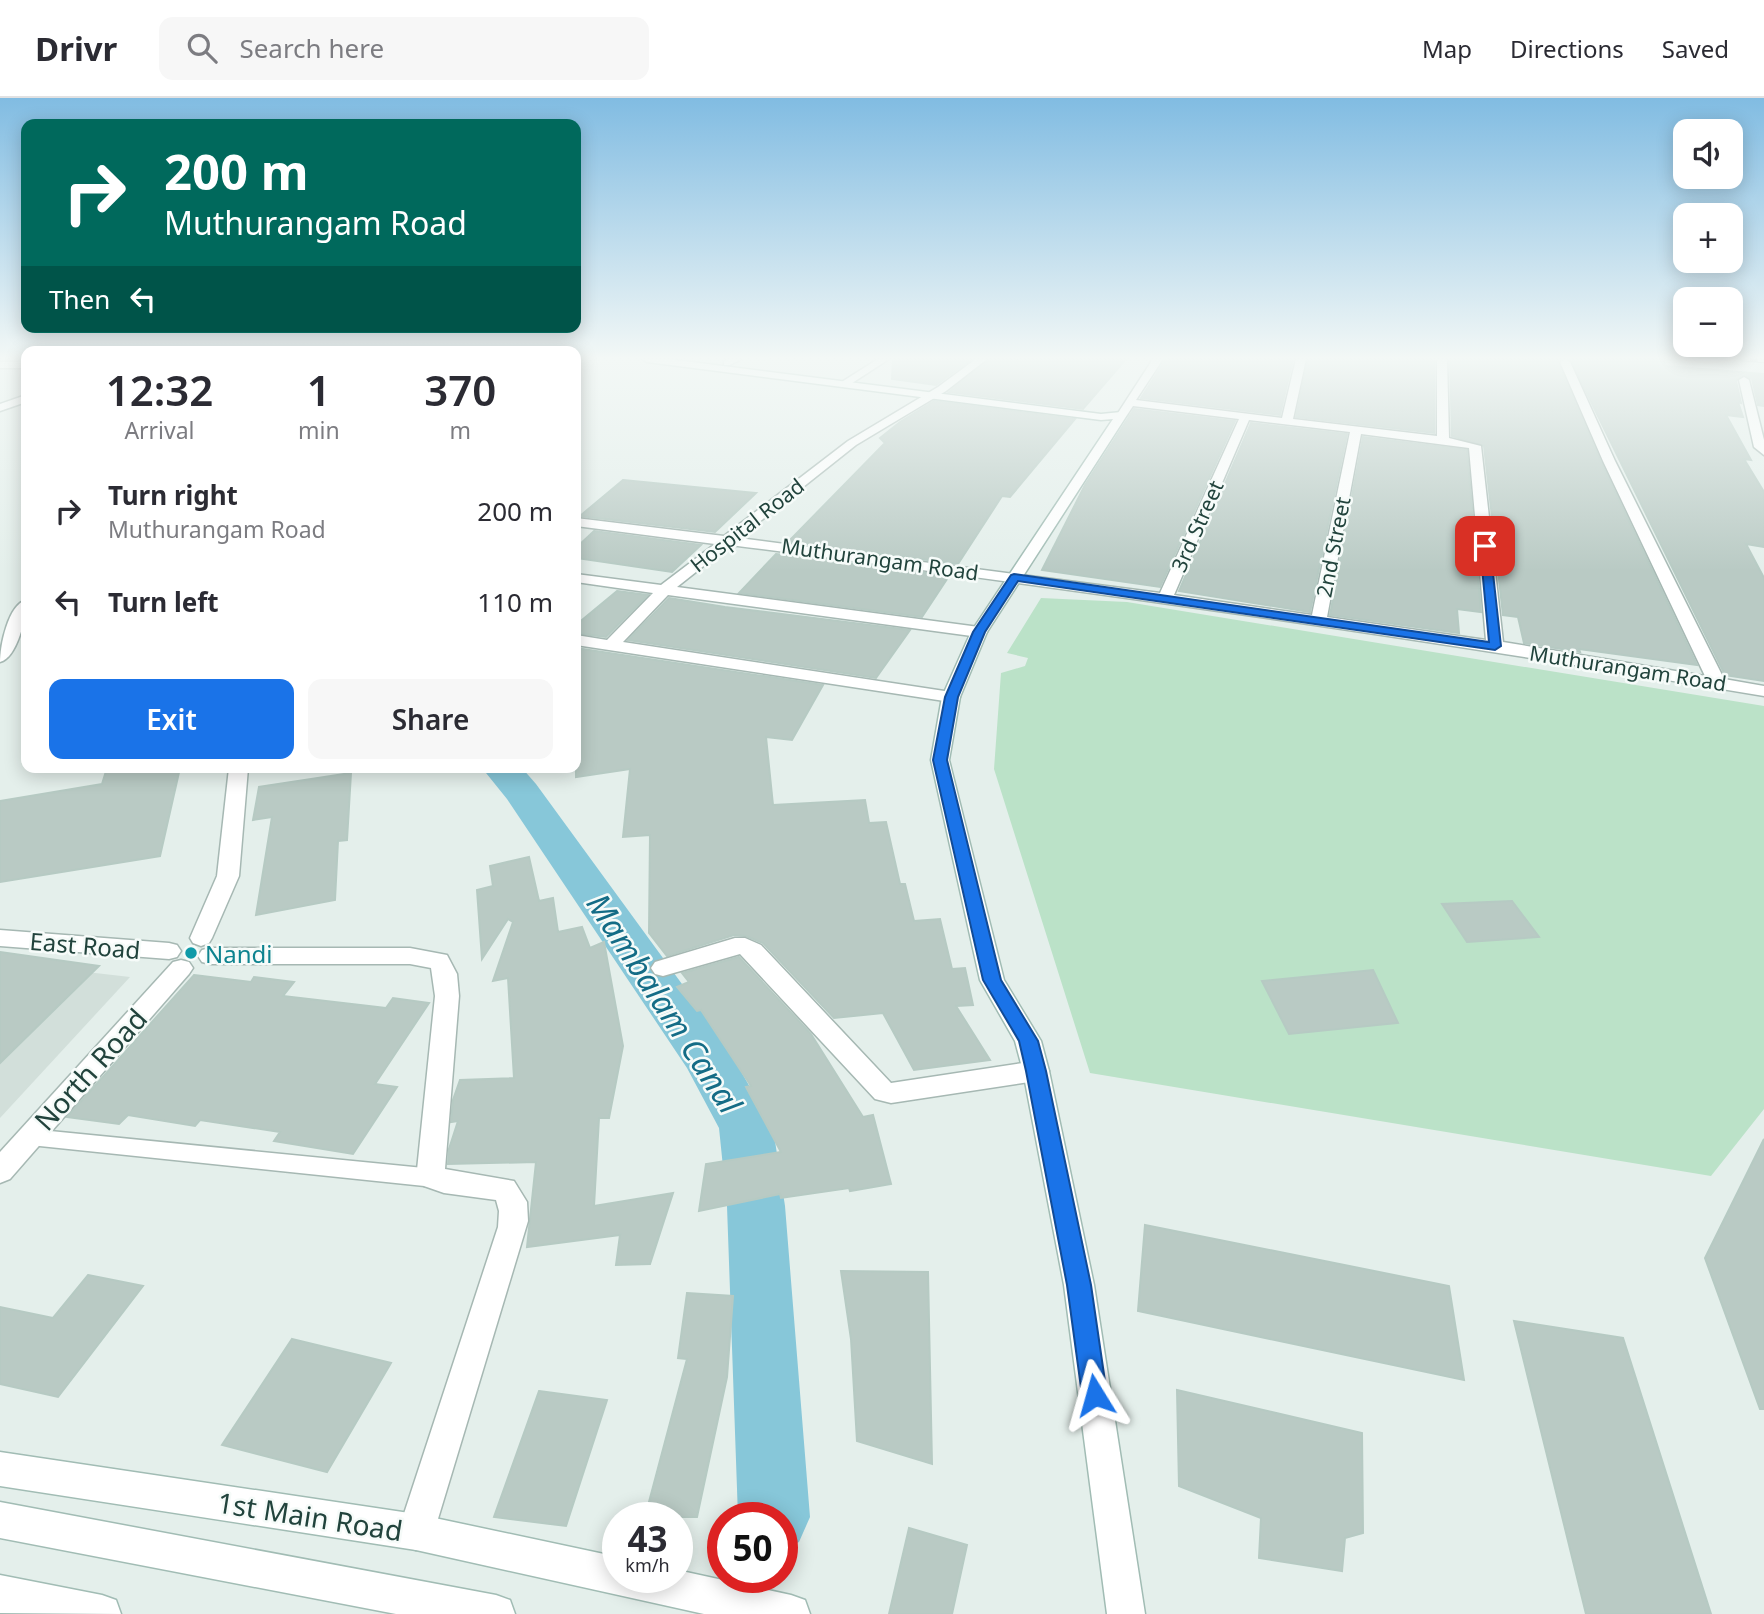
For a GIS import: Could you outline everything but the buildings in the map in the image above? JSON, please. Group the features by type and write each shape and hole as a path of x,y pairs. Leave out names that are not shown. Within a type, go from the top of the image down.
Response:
{"street":[{"name":"Hospital Road","path":"610,646 664,590 852,443 874,430"},
{"path":"1112,430 979,632 951,697 940,760 992,980 1028,1041 1036,1071 1079,1285 1126,1614"},
{"name":"3rd Street","path":"1165,599 1240,430"},
{"path":"1347,430 1475,446 1495,646"},
{"path":"1443,430 1443,440"},
{"path":"1594,430 1717,683"},
{"path":"1756,430 1764,451"},
{"name":"2nd Street","path":"1318,622 1356,431"},
{"name":"Muthurangam Road","path":"581,523 1014,577 1495,646 1764,691"},
{"path":"581,579 979,632"},
{"path":"0,657 21,615"},
{"path":"581,641 951,697"},
{"path":"206,947 228,876 238,773"},
{"name":"East Road","path":"0,938 175,960"},
{"path":"175,960 187,940 206,947 410,956 439,961 448,982 431,1170 434,1178 504,1189 511,1196 515,1210 513,1227 416,1532"},
{"path":"663,968 735,946 745,946 753,951 884,1092 1036,1071"},
{"name":"North Road","path":"0,1171 175,960"},
{"name":"1st Main Road","path":"0,1469 416,1532 602,1572"},
{"path":"0,1520 496,1614"},
{"name":"1st Main Road","path":"693,1592 791,1614"},
{"path":"0,1594 102,1614"}],"lane":[{"path":"30,1137 434,1178"}],"shaded area":[{"path":"0,962 130,977 0,1118"}],"green space":[{"path":"1041,598 1127,602 1764,706 1764,1109 1711,1176 1090,1073 994,769 1001,673 1025,666 1028,658 1007,653"}],"waterway":[{"name":"Mambalam Canal","path":"505,773 522,792 707,1057 746,1128 756,1206 773,1502"}],"place":[{"name":"Nandi","path":"191,953"}],"route":[{"path":"1095,1395 1079,1285 1036,1071 1028,1041 992,980 940,760 951,697 979,632 1014,577 1495,646 1485,546"}]}
